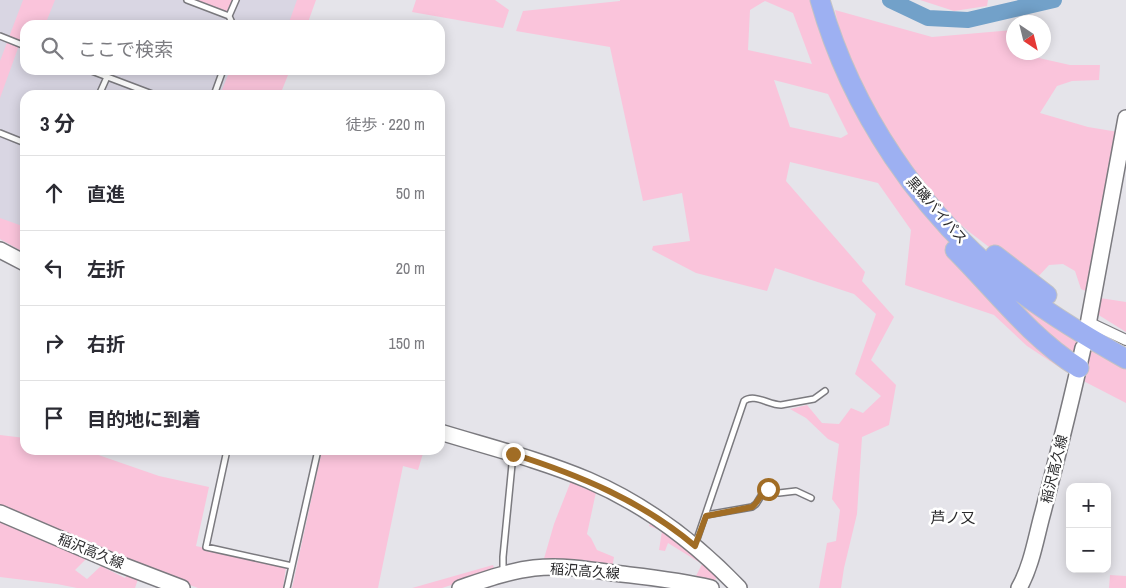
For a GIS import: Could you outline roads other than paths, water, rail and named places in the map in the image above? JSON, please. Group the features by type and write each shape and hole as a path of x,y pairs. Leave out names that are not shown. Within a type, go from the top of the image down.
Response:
{"highway":[{"name":"黒磯バイパス","path":"820,0 834,44 857,96 883,142 916,188 962,240 1011,285 1080,332 1126,359"},
{"path":"916,188 976,241 1088,326"},
{"path":"916,188 926,217 940,234 1028,328 1060,356 1079,368"}],"main road":[{"path":"1088,326 1126,118"},
{"path":"0,250 20,260"},
{"name":"稲沢高久線","path":"1019,588 1033,548 1083,348"},
{"path":"445,434 513,454 588,480 619,496 648,512 695,546 714,562 739,588"},
{"name":"稲沢高久線","path":"0,513 114,562 182,588"},
{"name":"稲沢高久線","path":"460,588 534,568 581,569 705,587"}],"street":[{"path":"1088,326 1126,340"}],"lane":[{"path":"187,0 229,16 231,20"},
{"path":"229,16 236,0"},
{"path":"0,36 20,44"},
{"path":"102,75 142,90"},
{"path":"216,90 221,75"},
{"path":"102,90 107,77"},
{"path":"0,133 20,141"},
{"path":"695,546 744,401 748,398 753,398 781,405 814,399 825,391"},
{"path":"504,575 503,557 513,454"},
{"path":"226,455 206,547 292,566"},
{"path":"287,588 317,455"},
{"path":"706,516 752,507 764,491 768,489 779,493 796,491 811,498"}],"waterway":[{"path":"890,0 928,18 968,20 1054,0"}],"district":[{"name":"芦ノ又","path":"953,518"}]}
